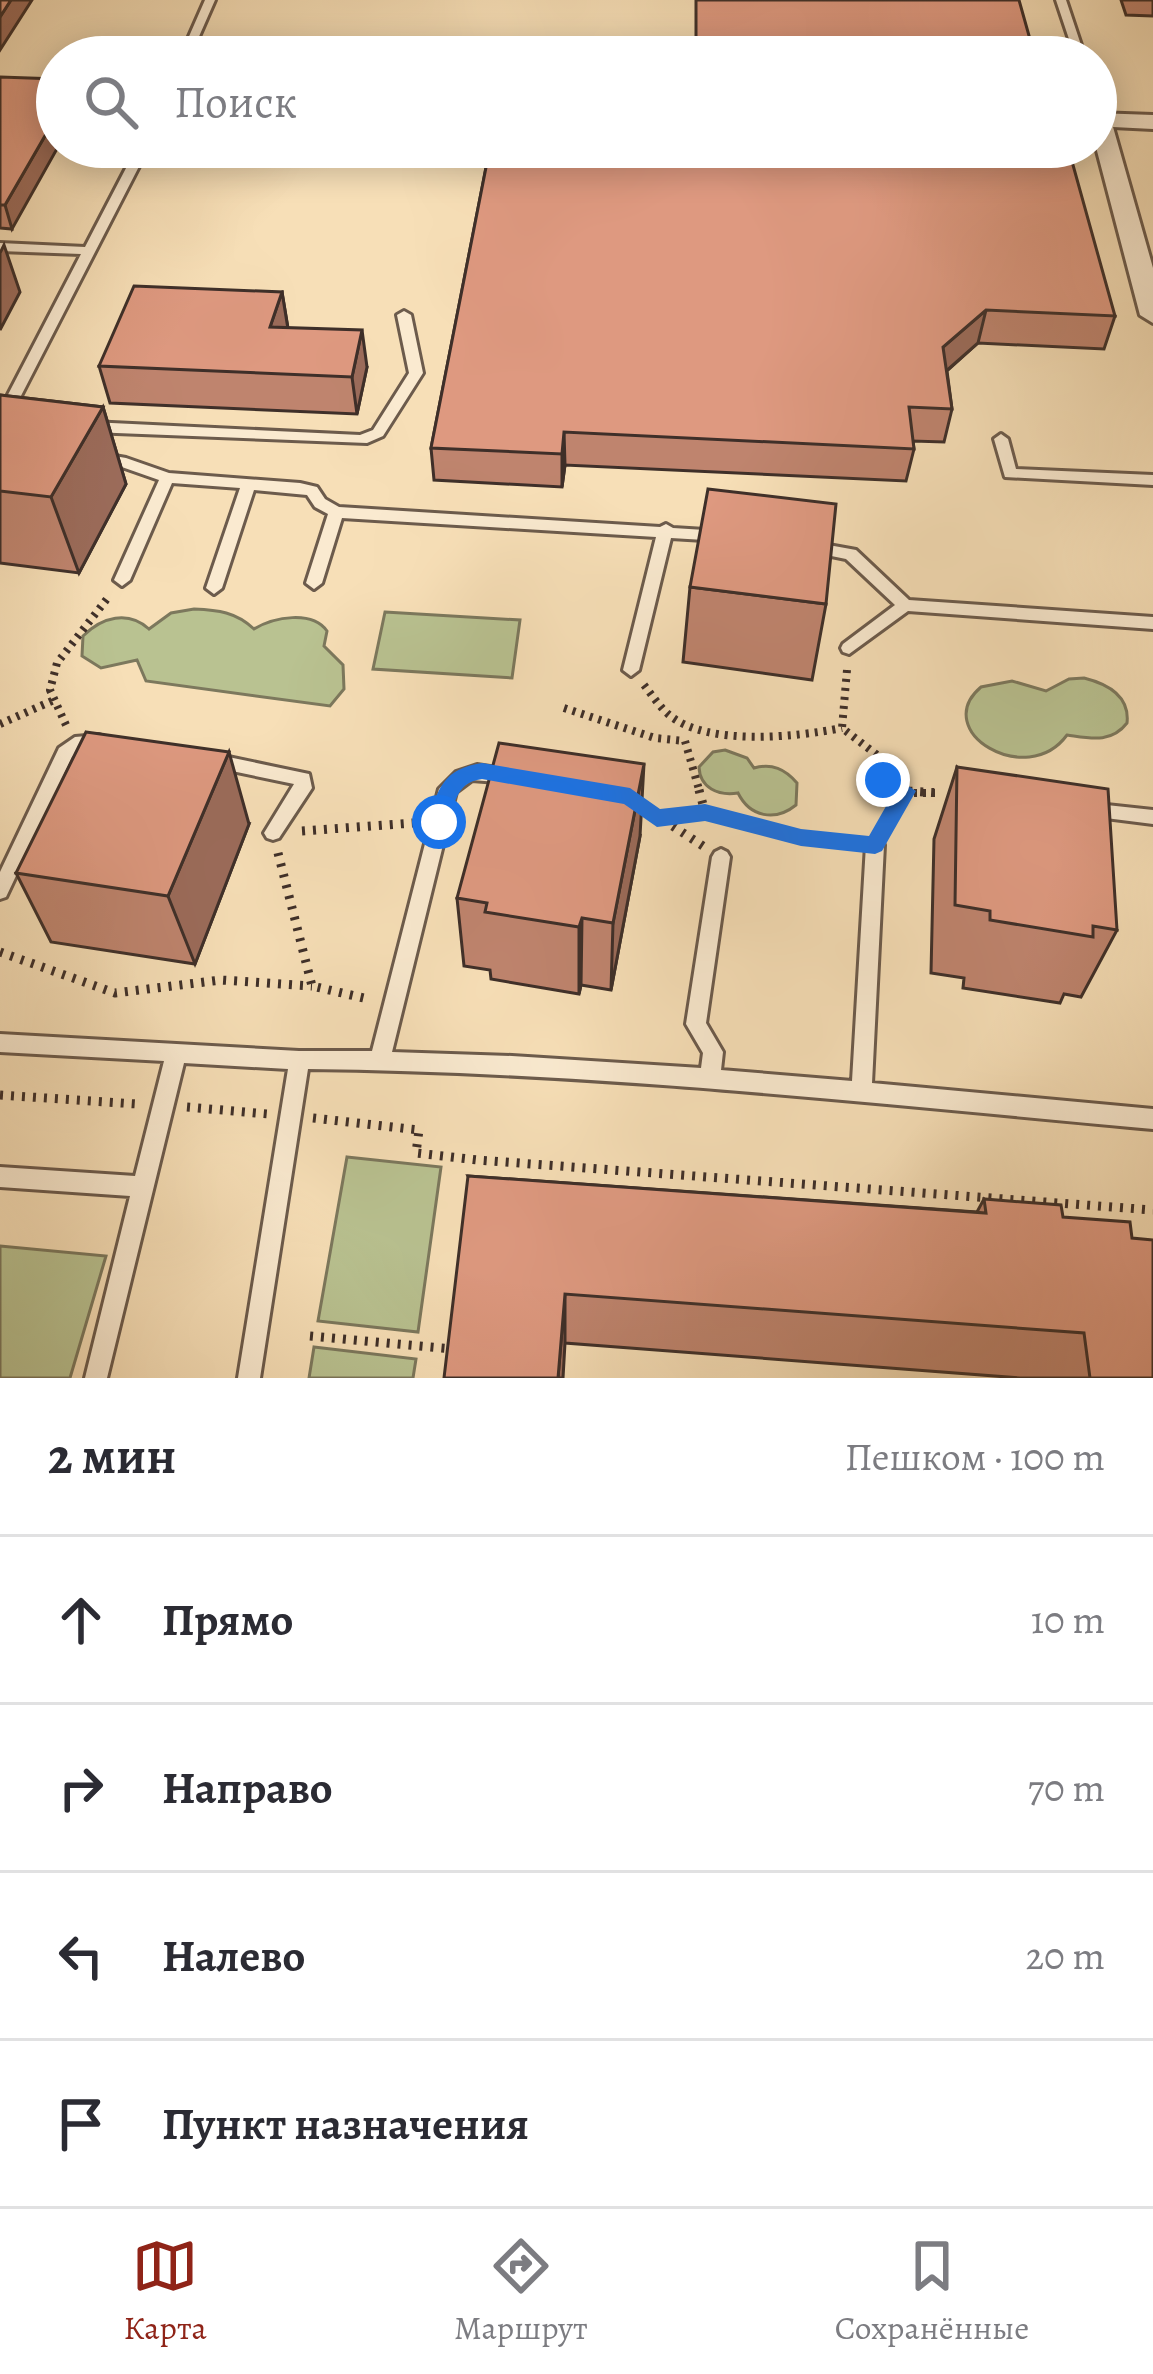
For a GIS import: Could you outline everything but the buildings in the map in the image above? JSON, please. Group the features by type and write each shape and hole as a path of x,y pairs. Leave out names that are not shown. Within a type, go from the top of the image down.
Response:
{"street":[{"path":"1117,118 1153,122"},
{"path":"1112,168 1153,315"}],"lane":[{"path":"194,36 210,0"},
{"path":"1061,0 1072,36"},
{"path":"23,424 0,423 133,168"},
{"path":"0,247 92,251"},
{"path":"68,426 362,440 378,434 416,373 404,315"},
{"path":"1001,439 1010,474 1153,480"},
{"path":"78,456 121,460 166,478 312,491 335,512 730,537"},
{"path":"122,580 166,478"},
{"path":"214,588 250,484"},
{"path":"314,583 335,512"},
{"path":"632,670 666,530"},
{"path":"796,545 850,554 905,605 1153,623"},
{"path":"850,648 905,605"},
{"path":"0,891 65,753 75,744 113,744"},
{"path":"203,759 303,779 303,788 272,833"},
{"path":"380,1060 390,1004 448,789 462,774 482,771 524,778"},
{"path":"1058,806 1153,817"},
{"path":"861,1094 875,845"},
{"path":"710,1081 713,1052 696,1024 721,857"},
{"path":"0,1043 710,1081 1153,1119"},
{"path":"96,1378 176,1053"},
{"path":"249,1378 299,1060"},
{"path":"0,1178 143,1187"}],"path":[{"path":"75,744 50,690 57,663 122,580"},
{"path":"842,728 850,648"},
{"path":"632,670 673,719 736,734 794,739 842,728"},
{"path":"0,724 54,700"},
{"path":"564,708 655,737 685,741 705,812"},
{"path":"655,737 673,719"},
{"path":"842,728 881,758 883,780 906,791 941,793"},
{"path":"657,818 705,812 801,838 875,845 906,791"},
{"path":"630,797 721,857"},
{"path":"312,986 272,833 439,822"},
{"path":"0,952 26,956 79,984 115,993 161,993 209,981 312,986 390,1004"},
{"path":"0,1095 289,1115 418,1130 416,1153 478,1160 1153,1210"},
{"path":"476,1184 478,1160"},
{"path":"454,1364 459,1326"},
{"path":"310,1336 456,1350"}],"green space":[{"path":"194,609 226,613 254,629 292,618 320,624 327,631 324,646 343,665 344,689 330,706 146,681 137,660 101,668 82,656 83,636 107,620 132,619 149,629 171,613"},
{"path":"385,612 520,620 512,678 373,669"},
{"path":"1084,678 1121,698 1127,723 1121,730 1099,738 1067,735 1050,751 1008,756 975,736 967,721 968,704 981,687 1012,681 1046,691 1069,679"},
{"path":"725,750 747,758 754,768 778,768 788,774 797,783 796,805 780,814 764,814 749,807 738,793 717,792 707,785 699,767 713,752"},
{"path":"347,1157 441,1167 418,1332 318,1321"},
{"path":"0,1246 106,1256 70,1378 0,1378"},
{"path":"314,1347 416,1359 413,1378 309,1378"}],"route":[{"path":"439,822 448,789 462,774 482,771 630,797 657,818 705,812 801,838 875,845 906,791 883,780"}]}
